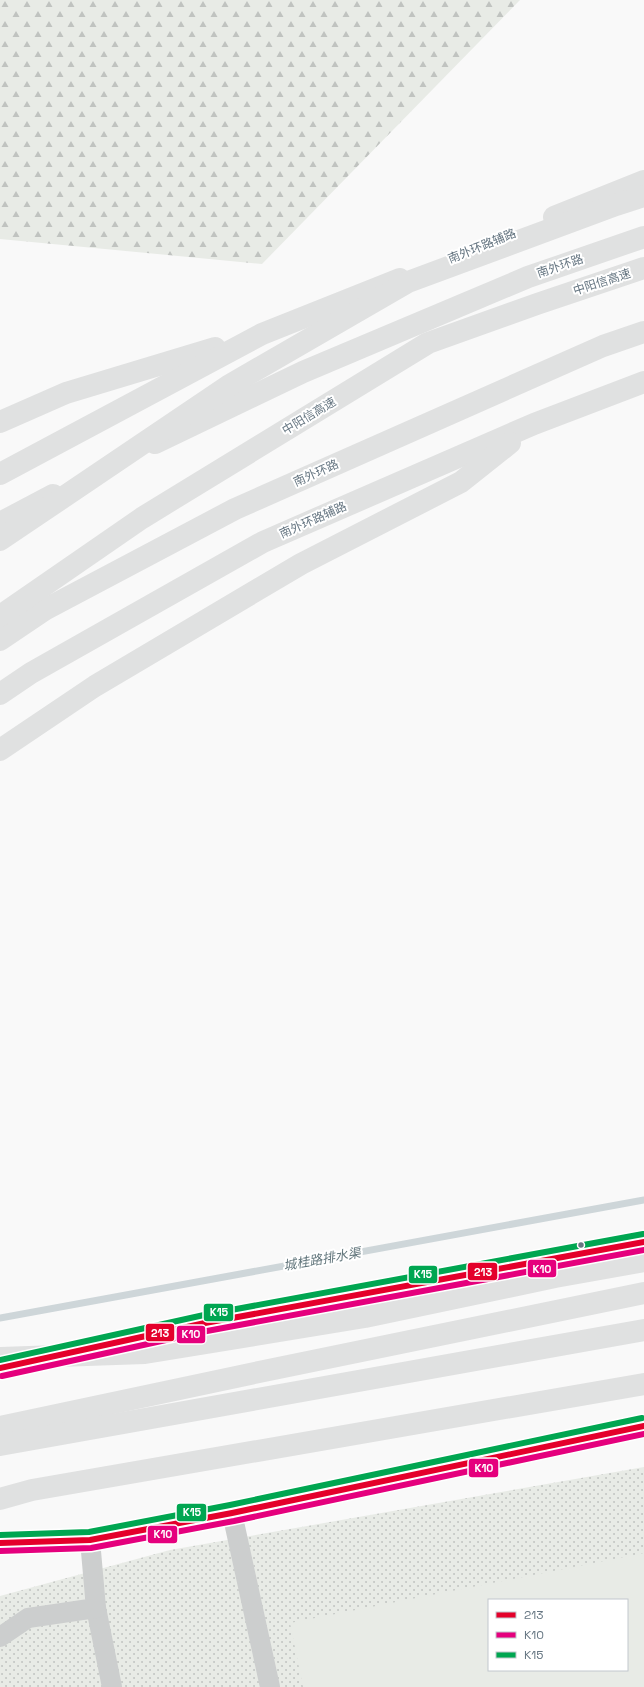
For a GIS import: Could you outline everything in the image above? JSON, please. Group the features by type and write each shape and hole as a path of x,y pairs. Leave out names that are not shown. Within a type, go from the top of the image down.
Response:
{"main road":[{"name":"南外环路辅路","path":"0,474 262,334 644,181"},
{"path":"0,540 228,386 408,282 616,204 644,196"},
{"name":"南外环路","path":"0,523 115,462 302,372 528,277 644,237"},
{"name":"中阳信高速","path":"0,616 142,518 428,343 644,268"},
{"name":"南外环路","path":"0,640 46,609 235,509 603,346 644,332"},
{"path":"0,422 66,393 262,334"},
{"name":"南外环路辅路","path":"0,694 31,673 263,542 534,424 644,382"},
{"path":"0,750 95,686 301,564 461,482 534,424"},
{"path":"0,1368 205,1324 644,1242"},
{"path":"0,1358 145,1353 365,1317 555,1277 644,1261"},
{"path":"0,1427 258,1372 644,1293"},
{"path":"0,1444 644,1330"},
{"path":"0,1499 40,1489 644,1384"},
{"path":"0,1544 90,1540 232,1513 644,1426"}],"street":[{"path":"232,1513 270,1687"},
{"path":"90,1540 96,1608 112,1687"},
{"path":"0,1637 28,1618 96,1608"}],"green space":[{"path":"0,0 520,0 262,264 0,239"},
{"path":"644,1467 644,1687 0,1687 0,1596 170,1550"},
{"path":"644,1553 644,1687 303,1687 290,1623"}],"waterway":[{"name":"城桂路排水渠","path":"0,1318 644,1200"}],"transit line":[{"name":"K15","path":"0,1360 204,1315 643,1234"},
{"name":"213","path":"0,1368 205,1323 644,1242"},
{"name":"K10","path":"2,1376 207,1331 644,1250"},
{"name":"K15","path":"0,1535 89,1532 230,1505 642,1418"},
{"name":"213","path":"0,1543 90,1540 232,1513 644,1426"},
{"name":"K10","path":"0,1551 91,1548 234,1521 644,1434"}]}
